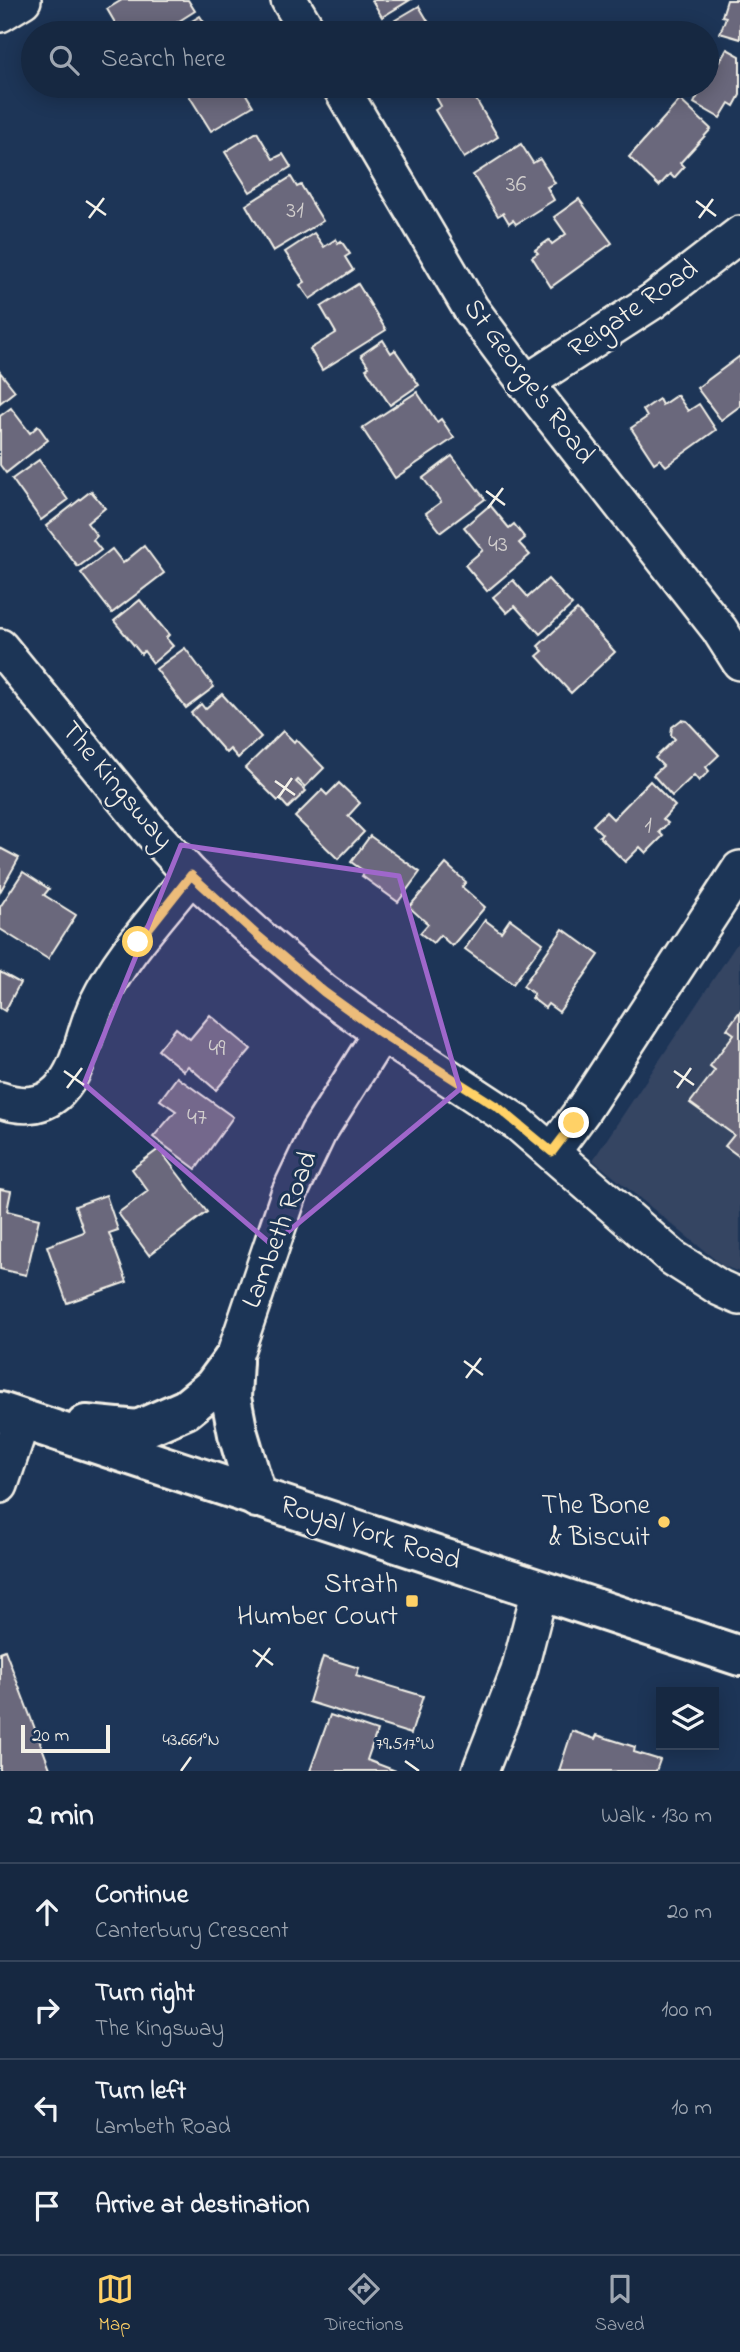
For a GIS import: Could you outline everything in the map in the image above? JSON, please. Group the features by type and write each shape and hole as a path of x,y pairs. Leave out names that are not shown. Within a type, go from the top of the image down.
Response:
{"main road":[{"path":"11,1416 138,1430 186,1409 213,1387 233,1360"},
{"path":"233,1360 233,1410 257,1498"},
{"name":"Royal York Road","path":"11,1416 740,1656"}],"street":[{"path":"0,14 23,0"},
{"path":"289,0 302,21"},
{"name":"St George's Road","path":"347,98 471,309 719,629 740,662"},
{"name":"Reigate Road","path":"526,383 653,301 740,234"},
{"name":"The Kingsway","path":"0,647 149,829 191,875 258,936 324,992 381,1033 499,1108 673,1258 720,1288 740,1297"},
{"path":"552,1152 740,869"},
{"path":"0,1100 15,1105 37,1105 58,1093 74,1072 96,1005 111,977 191,875"},
{"name":"Lambeth Road","path":"233,1360 289,1194 318,1133 381,1033"},
{"path":"0,1485 11,1416"},
{"path":"480,1771 519,1671 540,1590"}],"highlighted area":[{"path":"181,845 399,876 460,1089 272,1245 84,1084"}],"shaded area":[{"path":"740,939 740,1272 723,1266 593,1160"}],"building":[{"path":"122,0 188,0 195,11 179,21 114,21 107,9"},
{"path":"372,0 410,0 382,17"},
{"path":"727,0 740,0 740,39 720,33 726,17 722,16"},
{"path":"419,6 428,21 394,21"},
{"path":"727,49 740,56 740,95 734,106 729,103 720,118 694,103 697,98 719,98 720,61"},
{"path":"190,98 248,98 253,106 211,131"},
{"path":"436,98 475,98 498,137 464,158 435,110 441,106"},
{"path":"680,100 711,129 680,163 684,167 674,178 670,174 659,186 629,157"},
{"path":"257,132 273,159 283,154 291,167 250,192 225,152"},
{"path":"521,144 533,163 540,159 555,183 547,187 554,200 516,224 513,220 509,223 503,213 498,216 473,175"},
{"path":"291,177 297,187 301,185 323,221 273,251 246,205"},
{"path":"579,199 612,243 551,287 532,257 538,253 535,250 549,240 552,244 566,234 554,217"},
{"path":"314,233 324,247 336,239 338,243 341,241 350,254 345,257 353,270 310,299 300,285 305,282 285,252"},
{"path":"358,284 386,330 322,370 310,349 336,333 321,307"},
{"path":"383,340 391,353 395,350 419,385 390,405 366,369 369,367 361,355"},
{"path":"740,356 740,406 721,420 697,388"},
{"path":"0,372 15,391 0,403"},
{"path":"417,392 437,422 441,419 454,438 395,478 362,428"},
{"path":"677,395 688,411 699,404 716,430 666,466 660,459 654,463 631,428 647,417 643,410 659,399 662,405"},
{"path":"11,408 30,433 38,426 48,440 6,473 0,465 0,416"},
{"path":"452,456 485,499 441,532 426,513 441,502 423,478"},
{"path":"39,460 68,500 41,520 12,479"},
{"path":"91,491 105,508 87,523 97,536 93,540 101,550 78,567 46,526"},
{"path":"490,505 509,528 514,524 525,538 519,543 530,555 487,591 465,565 483,550 464,527"},
{"path":"144,546 164,573 112,613 81,573 112,549 123,563"},
{"path":"548,579 572,605 540,634 515,606 507,613 493,597 513,580 528,597"},
{"path":"140,600 169,635 166,638 173,646 153,663 144,651 141,654 114,621"},
{"path":"577,610 615,652 571,693 537,656 543,651 538,646"},
{"path":"185,648 214,687 186,708 156,669"},
{"path":"222,694 261,737 238,758 230,749 226,753 191,713 201,704 205,709"},
{"path":"681,720 687,721 719,755 706,767 709,771 699,781 694,775 672,796 653,775 663,766 655,758 675,739 671,735 672,727"},
{"path":"283,731 294,742 296,739 324,768 305,787 298,780 296,782 306,791 288,808 245,768"},
{"path":"650,781 675,806 663,819 668,823 659,832 663,836 646,853 640,847 625,862 599,836 602,834 593,825 606,812 613,819"},
{"path":"339,783 360,803 348,816 364,832 338,859 295,817 322,790 327,795"},
{"path":"370,836 420,872 398,902 362,876 365,872 351,862"},
{"path":"0,848 19,858 0,892"},
{"path":"446,864 466,882 462,887 485,907 452,946 440,935 433,943 420,933 428,924 409,907"},
{"path":"23,872 49,889 44,895 76,915 48,959 0,929 0,907"},
{"path":"510,919 543,943 513,984 465,949 485,920 501,932"},
{"path":"563,929 599,955 559,1012 548,1004 545,1008 532,998 534,994 523,986"},
{"path":"0,972 20,983 5,1011 0,1008"},
{"path":"740,1011 740,1157 725,1146 734,1135 690,1103 715,1070 710,1066 734,1034 727,1029"},
{"path":"210,1015 251,1049 216,1090 188,1066 184,1071 158,1050 176,1028 190,1039"},
{"path":"177,1077 233,1117 196,1169 153,1137 176,1111 160,1100"},
{"path":"159,1149 207,1212 149,1255 118,1213 148,1191 132,1169"},
{"path":"0,1189 11,1191 7,1211 39,1219 26,1275 0,1269"},
{"path":"106,1195 118,1230 109,1233 127,1282 67,1303 47,1246 84,1232 75,1206"},
{"path":"5,1650 51,1771 0,1771 0,1652"},
{"path":"323,1657 359,1668 356,1676 423,1696 411,1734 309,1702"},
{"path":"330,1715 377,1731 367,1760 396,1771 310,1771"},
{"path":"572,1731 595,1739 597,1735 635,1747 634,1752 660,1760 656,1771 559,1771"}],"place":[{"name":"The Bone & Biscuit","path":"664,1522"},
{"name":"Strath Humber Court","path":"412,1601"}],"route":[{"path":"138,942 191,875 324,992 381,1033 499,1108 552,1152 574,1123"}]}
